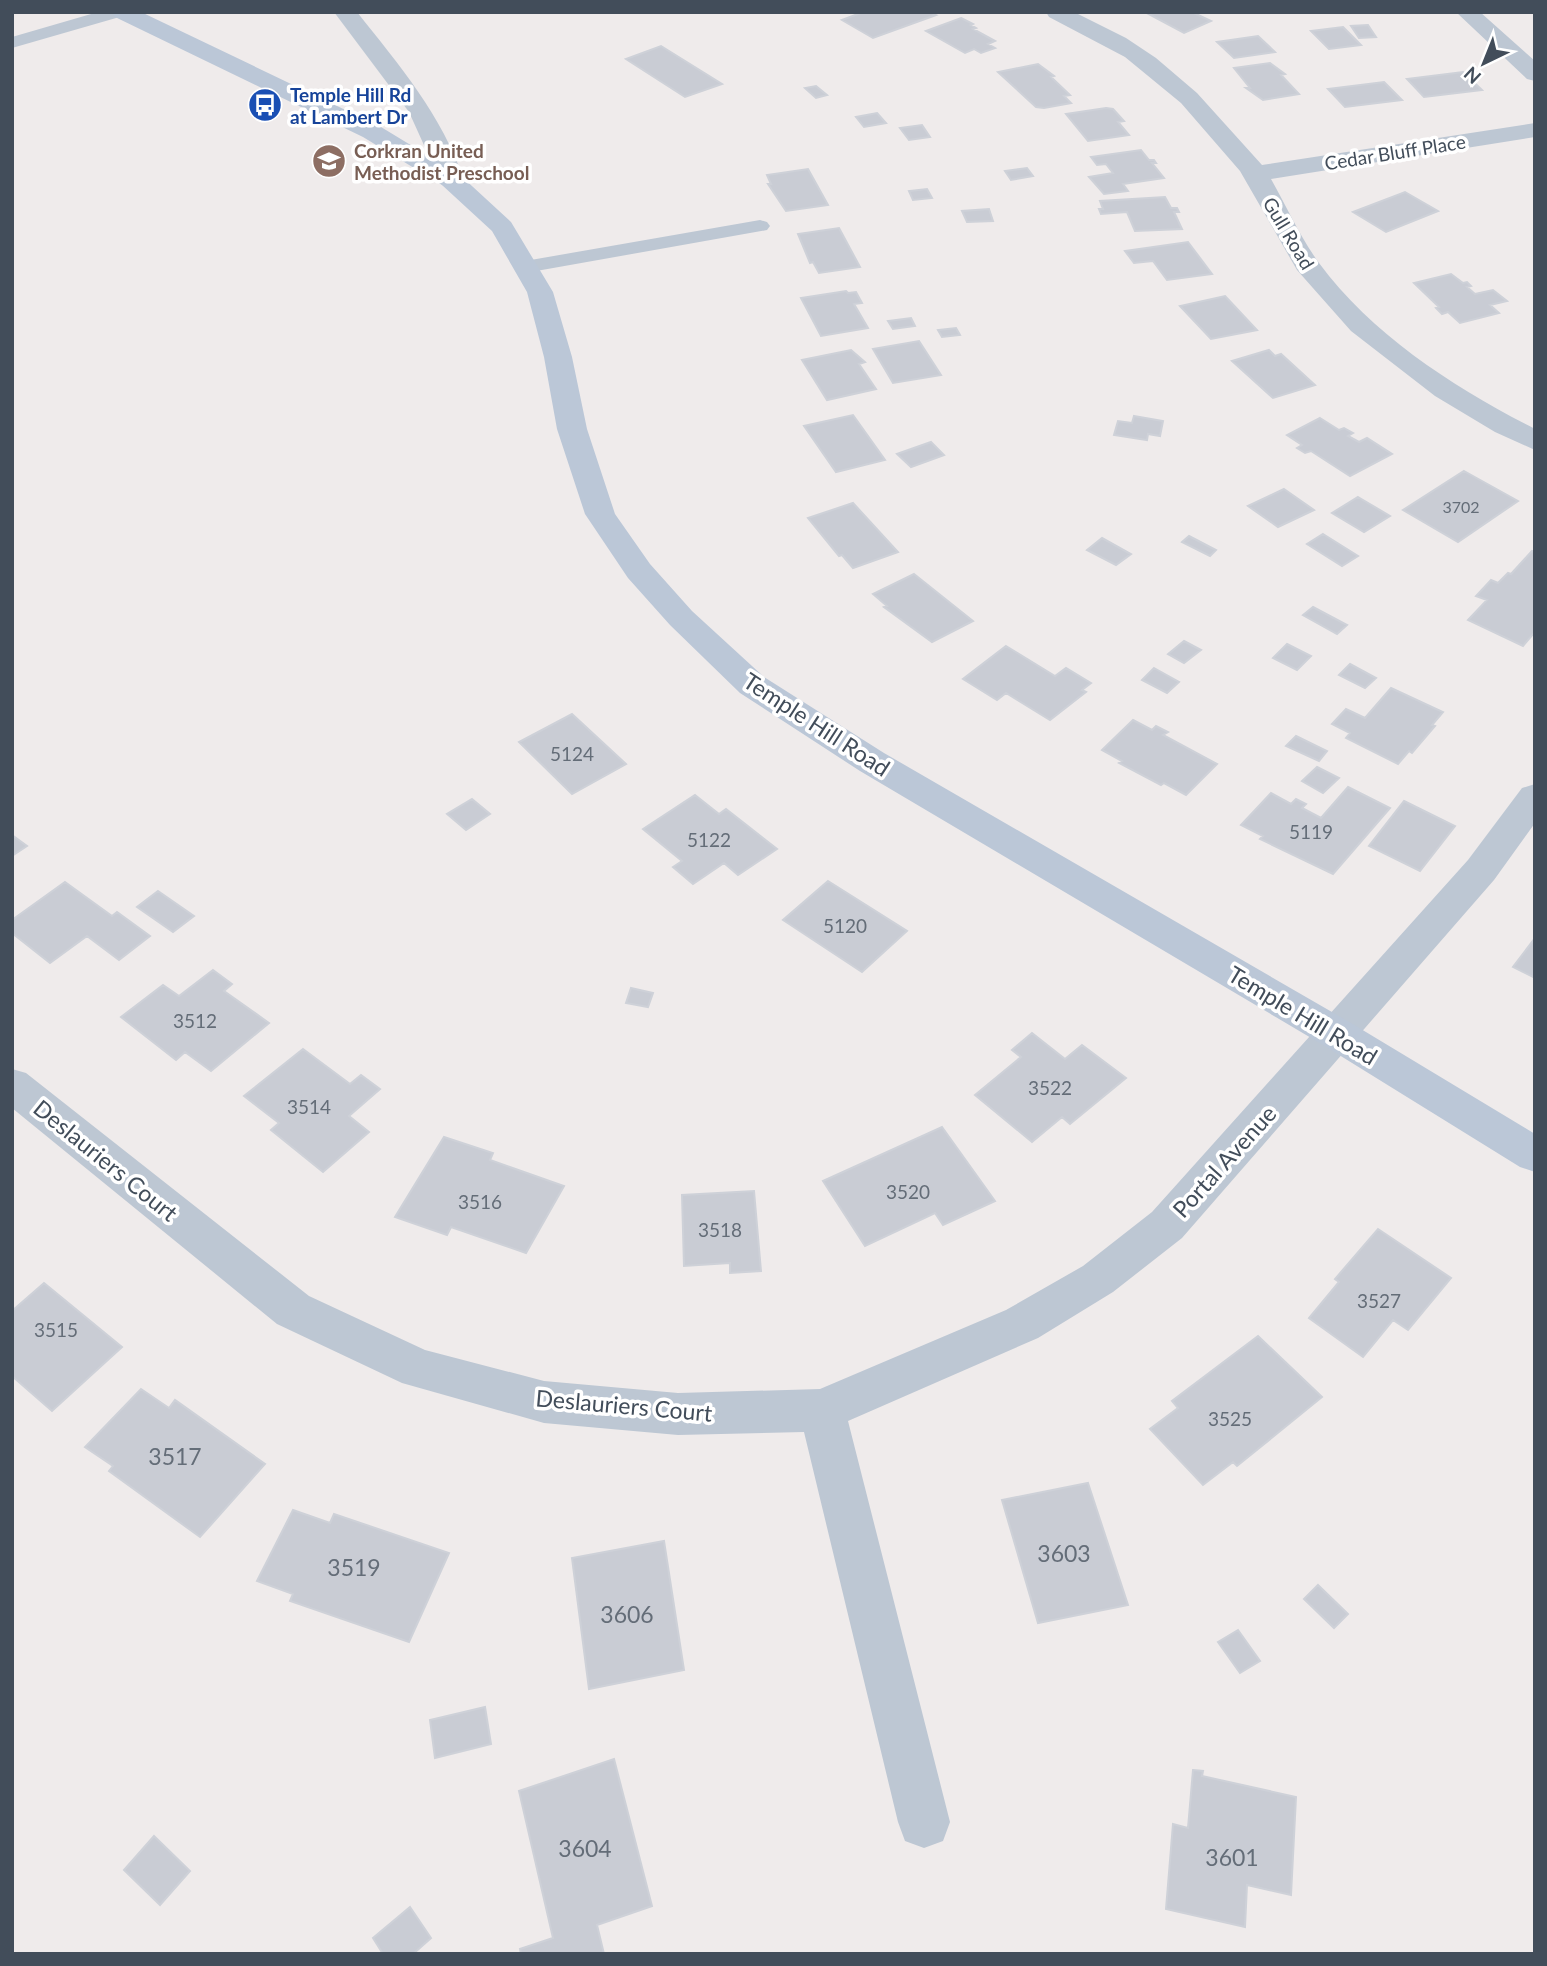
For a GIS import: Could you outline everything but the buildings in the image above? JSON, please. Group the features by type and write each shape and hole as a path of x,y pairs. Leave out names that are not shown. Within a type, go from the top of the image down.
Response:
{"main road":[{"name":"Temple Hill Road","path":"123,12 372,132 451,180 502,227 540,292 558,357 572,429 600,514 639,571 681,618 752,685 873,762 1337,1034 1535,1156"}],"street":[{"path":"345,12 413,97 445,158 451,180"},
{"name":"Gull Road","path":"1057,12 1119,43 1158,70 1206,116 1255,174 1279,222 1314,275 1352,316 1425,374 1500,423 1535,441"},
{"path":"1467,12 1535,74"},
{"name":"Cedar Bluff Place","path":"1255,174 1535,130"},
{"name":"Portal Avenue","path":"822,1410 1022,1324 1098,1279 1167,1225 1481,870 1535,797"},
{"name":"Deslauriers Court","path":"12,1085 293,1310 418,1369 544,1402 678,1414 822,1410"},
{"path":"822,1410 925,1822"}],"lane":[{"path":"12,43 117,12"},
{"path":"524,267 760,226"}],"place":[{"name":"Temple Hill Rd at Lambert Dr","path":"265,105"},
{"name":"Corkran United Methodist Preschool","path":"329,161"}]}
